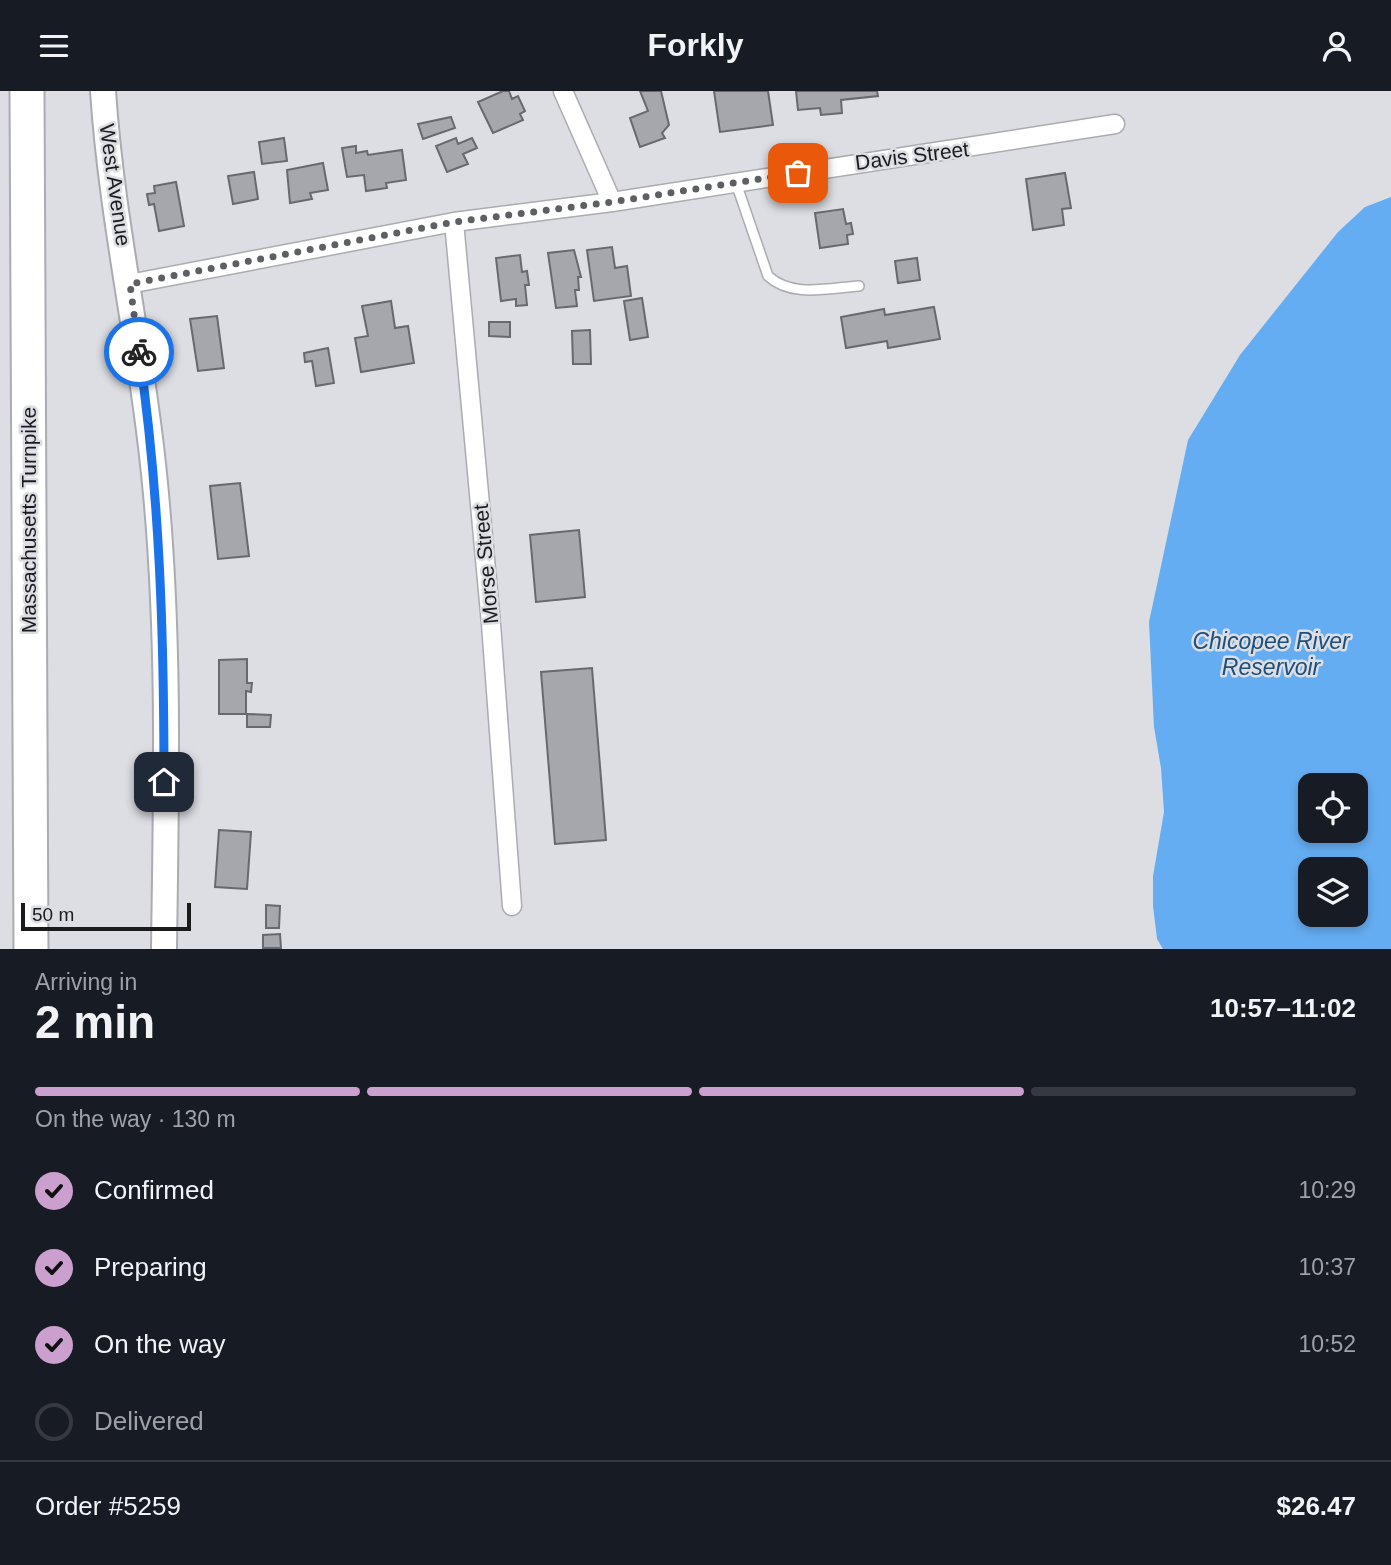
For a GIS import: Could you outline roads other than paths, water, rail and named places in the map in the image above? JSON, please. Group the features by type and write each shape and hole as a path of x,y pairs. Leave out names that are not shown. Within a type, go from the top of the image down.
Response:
{"highway":[{"name":"Massachusetts Turnpike","path":"27,91 31,949"}],"main road":[{"name":"West Avenue","path":"103,91 108,159 148,410 162,579 165,675 164,949"}],"street":[{"path":"562,91 612,202"},
{"name":"Davis Street","path":"130,284 454,222 612,202 1115,124"},
{"name":"Morse Street","path":"454,222 491,624 512,906"}],"lane":[{"path":"736,183 768,276 780,286 795,290 859,286"}],"water":[{"name":"Chicopee River Reservoir","path":"1391,197 1391,949 1163,949 1157,939 1153,906 1153,876 1164,812 1161,768 1154,727 1149,622 1188,440 1240,355 1338,232 1365,207"}]}
